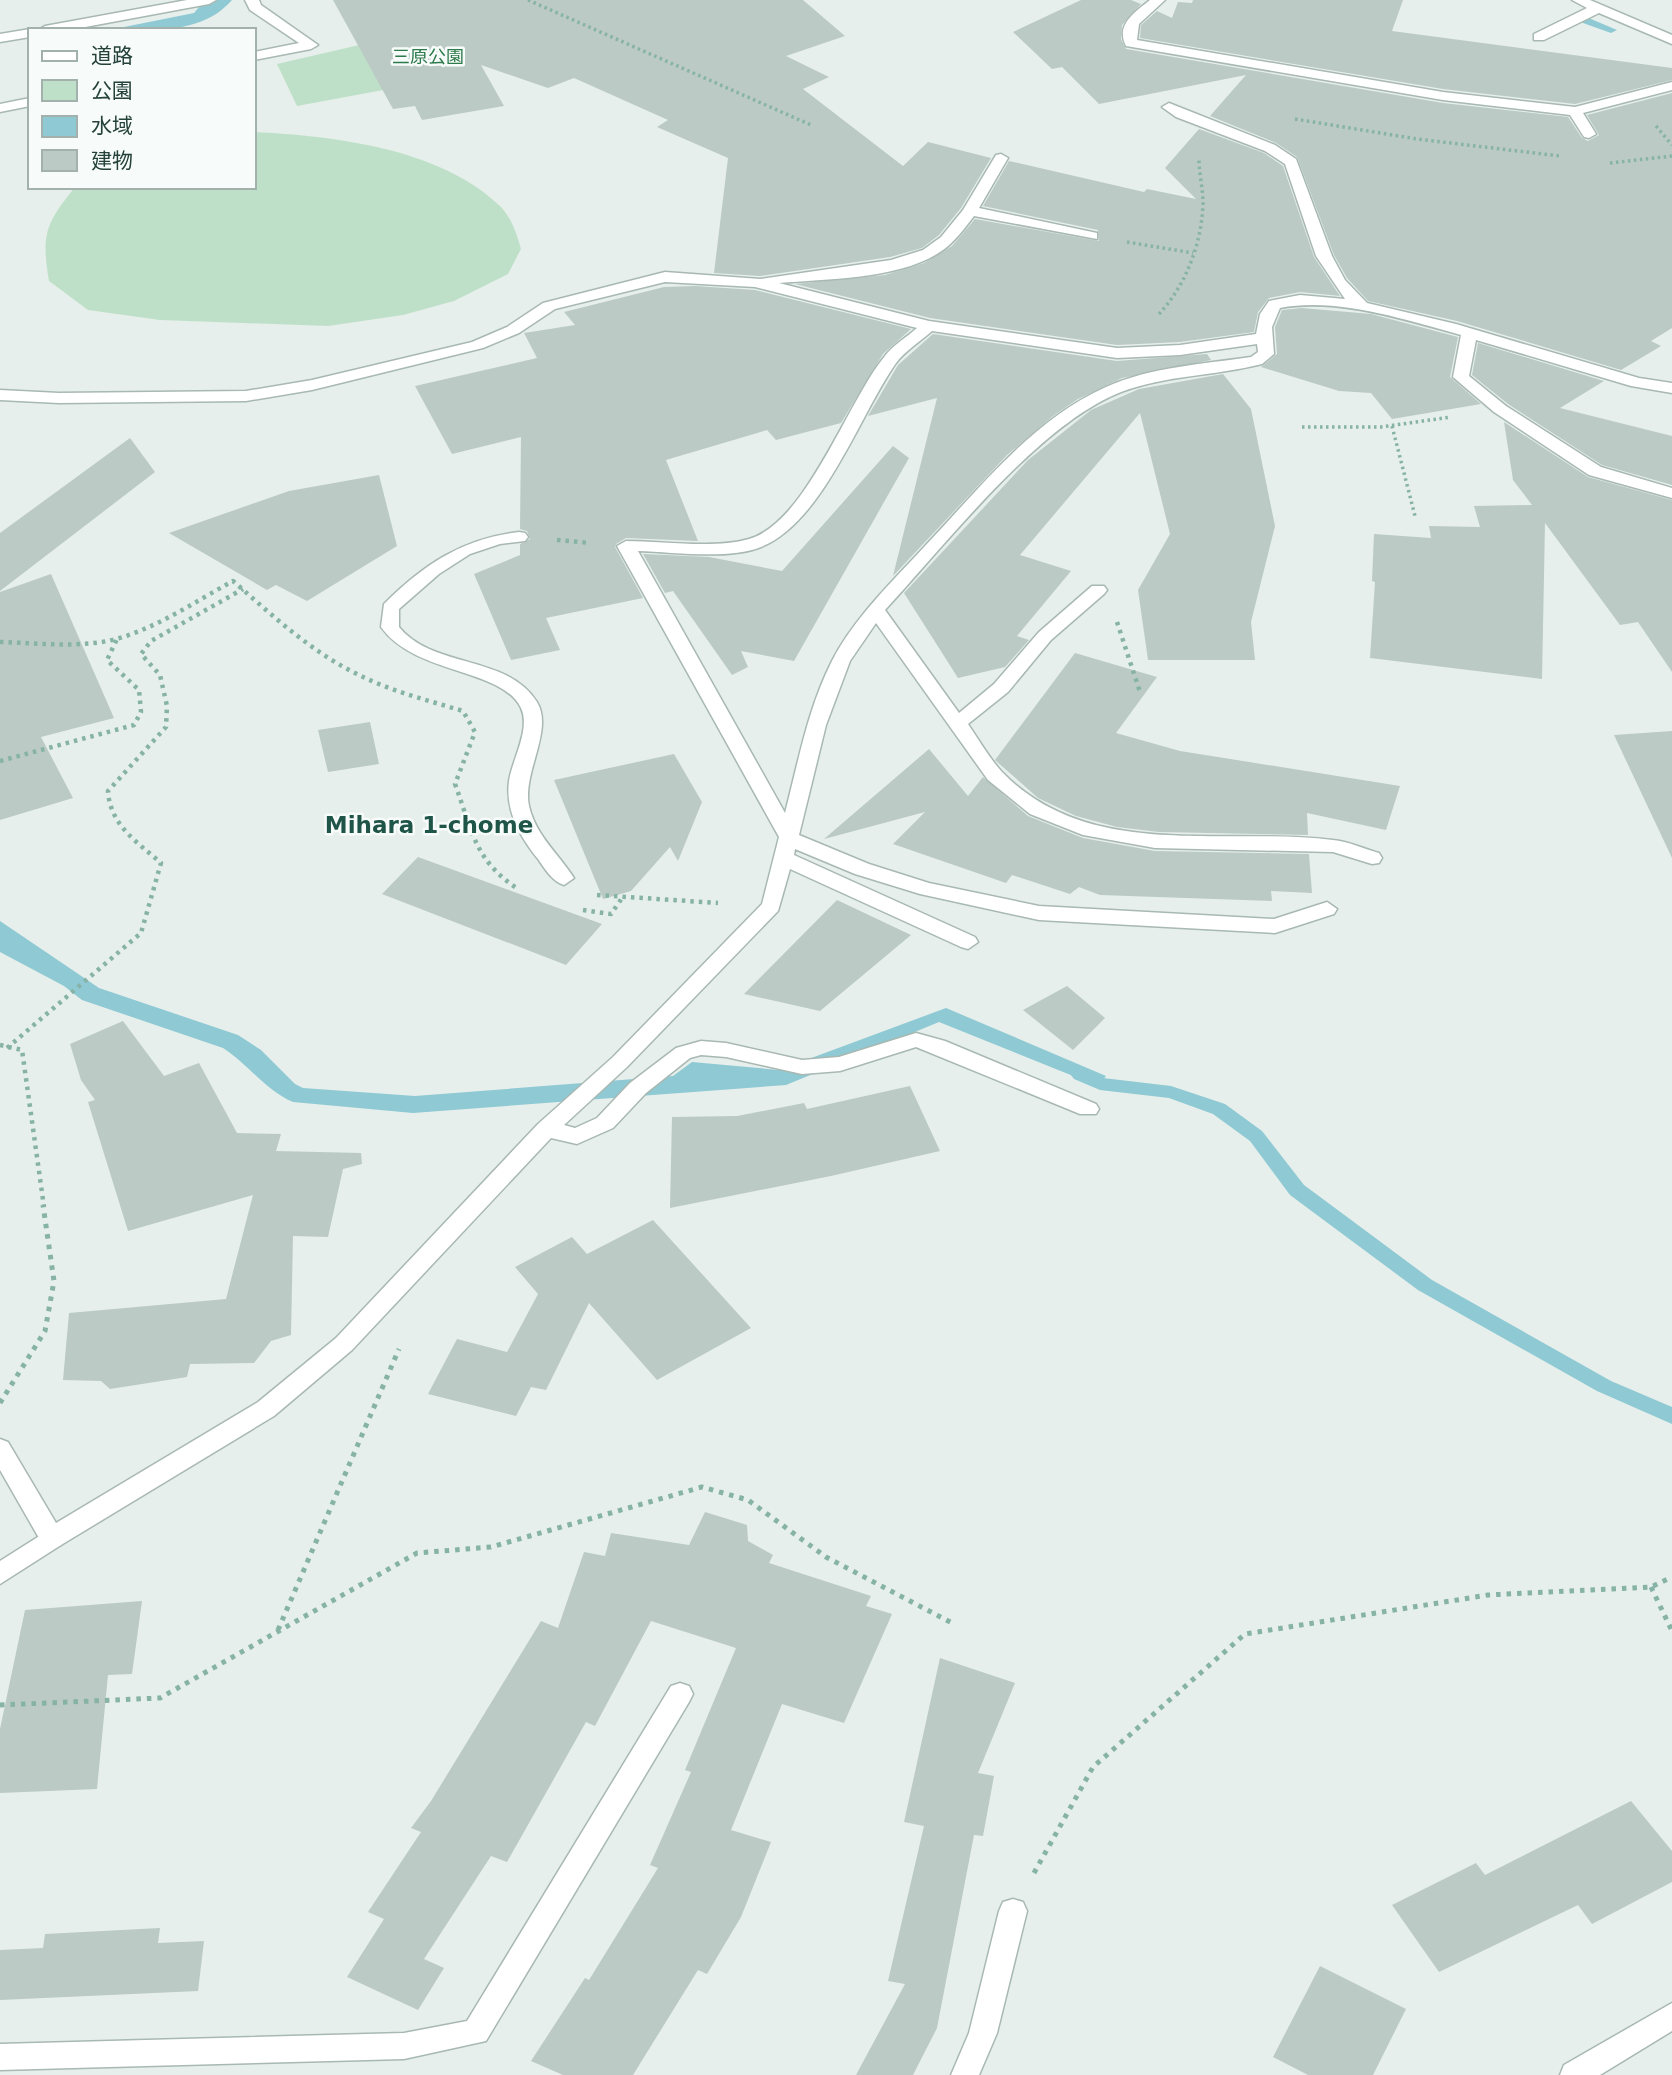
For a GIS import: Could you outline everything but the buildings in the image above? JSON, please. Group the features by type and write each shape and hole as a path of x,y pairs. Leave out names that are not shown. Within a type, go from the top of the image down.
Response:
{"street":[{"path":"252,0 255,7 311,45 256,56"},
{"path":"1158,0 1129,25 1127,35 1131,43 1430,94 1574,111 1672,86"},
{"path":"1579,0 1672,40"},
{"path":"56,28 192,2"},
{"path":"1539,37 1597,9"},
{"path":"0,38 28,33"},
{"path":"0,108 28,102"},
{"path":"1169,107 1188,120 1266,146 1290,161 1320,247 1340,288 1360,305"},
{"path":"1574,111 1589,134"},
{"path":"0,395 59,398 246,396 359,375 477,345 513,330 548,306 620,286 665,277 755,282 874,267 928,253 952,234 970,211 1001,158"},
{"path":"970,211 1092,236"},
{"path":"755,282 929,326 1117,353 1180,350 1264,338"},
{"path":"0,1574 52,1538 276,1401 344,1344 547,1129 620,1062 771,906 788,849 817,725 841,661 876,610 1025,449 1081,407 1114,389 1149,378 1256,361 1266,354 1264,338 1268,312 1275,304 1303,299 1360,305 1637,383 1672,388"},
{"path":"929,326 891,358 814,490 785,523 756,543 725,547 626,545 788,849 968,942"},
{"path":"1469,335 1461,377 1500,410 1595,471 1672,493"},
{"path":"519,537 480,542 446,559 412,585 390,608 390,627 405,644 484,673 513,689 529,705 534,721 530,741 519,766 517,793 523,821 540,850 564,878"},
{"path":"959,722 1001,688 1045,636 1098,590"},
{"path":"876,610 959,722 995,776 1037,810 1080,828 1156,842 1334,846 1372,858"},
{"path":"788,849 914,885 1039,913 1275,926 1327,909"},
{"path":"547,1129 577,1136 605,1124 638,1088 683,1054 701,1048 726,1050 802,1066 840,1064 885,1053 916,1040 938,1046 1088,1109"},
{"path":"0,1449 52,1538"},
{"path":"0,2057 404,2046 476,2032 680,1694"},
{"path":"965,2075 983,2032 1013,1911"},
{"path":"1574,2075 1672,2016"}],"path":[{"path":"528,0 811,125"},
{"path":"1236,136 1261,122 1289,118 1417,139 1572,158"},
{"path":"1117,353 1173,301 1193,253 1203,204 1199,162 1203,142 1217,130"},
{"path":"1606,164 1672,156"},
{"path":"1092,236 1193,253"},
{"path":"1302,427 1392,426 1500,410"},
{"path":"1392,426 1415,516"},
{"path":"519,537 626,545"},
{"path":"0,642 96,642 117,638 149,625 233,581 292,632 346,669 417,698 463,711 475,732 455,784 467,813 473,846 492,873 528,893"},
{"path":"7,1048 141,933 160,863 116,824 107,805 108,791 166,727 167,706 160,675 141,654 151,642 243,589"},
{"path":"1098,590 1112,607 1140,692"},
{"path":"0,761 138,725 142,715 139,690 107,660 117,638"},
{"path":"564,878 595,894 622,898 771,906"},
{"path":"576,908 611,915 622,898"},
{"path":"0,1045 22,1050 54,1281 45,1331 0,1403"},
{"path":"277,1632 400,1346"},
{"path":"0,1705 160,1698 417,1553 491,1547 702,1486 728,1489 750,1499 810,1546 952,1623"},
{"path":"1013,1911 1093,1767 1245,1634 1488,1595 1651,1587 1672,1577"},
{"path":"1651,1587 1672,1631"}],"green space":[{"name":"三原公園","path":"433,28 475,73 297,106 277,64"},
{"path":"256,132 285,134 384,149 417,158 447,171 475,186 500,206 513,226 521,249 508,274 454,301 403,315 328,326 160,320 88,310 49,281 46,240 58,210 74,189 256,189"}],"water":[{"path":"205,0 232,0 220,11 191,25 175,28 119,28 194,13"},
{"path":"0,921 99,988 238,1035 261,1050 295,1084 303,1088 415,1096 673,1076 692,1062 779,1070 946,1008 1106,1076 1098,1086 939,1022 786,1085 413,1113 293,1102 274,1091 223,1048 82,1000 64,986 0,952"}],"waterway":[{"path":"1587,21 1611,30"},
{"path":"1080,1075 1100,1084 1171,1092 1219,1109 1256,1136 1297,1190 1425,1285 1604,1386 1672,1416"}],"district":[{"name":"Mihara 1-chome","path":"429,825"}]}
